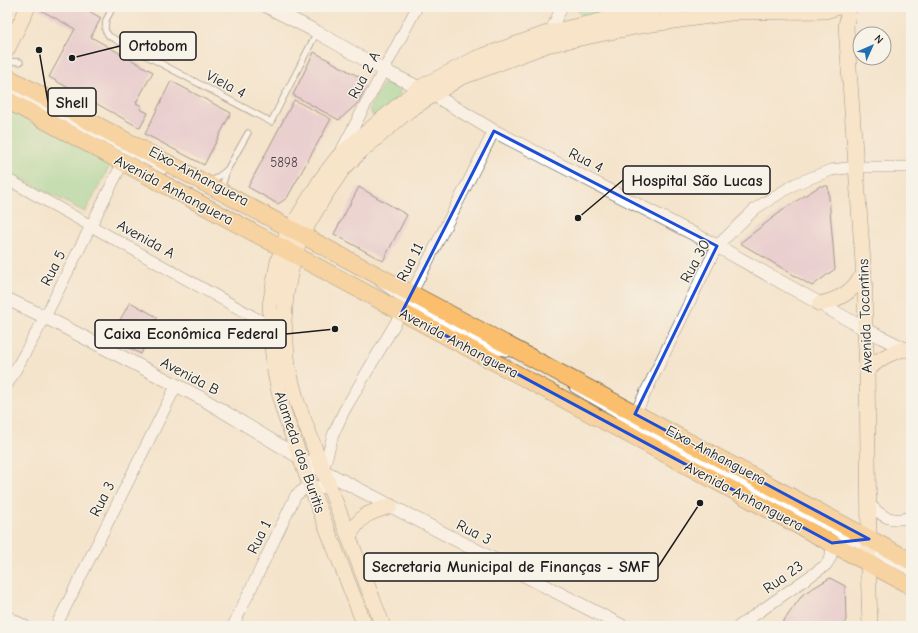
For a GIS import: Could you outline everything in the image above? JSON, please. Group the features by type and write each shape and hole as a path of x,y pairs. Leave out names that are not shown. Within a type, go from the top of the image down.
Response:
{"main road":[{"path":"292,240 322,178 338,157 419,88 477,58 550,32 659,8 674,7"},
{"path":"292,240 348,163 408,111 460,78 547,45 645,25 738,12 825,10 839,7"},
{"name":"Avenida Tocantins","path":"849,7 846,27 864,274 867,371 870,626"},
{"path":"7,50 27,15"},
{"name":"Avenida Anhanguera","path":"7,77 214,188 292,240"},
{"name":"Avenida Anhanguera","path":"7,100 123,162 292,240 407,301 635,414 868,551 911,586"},
{"name":"Alameda dos Buritis","path":"292,240 273,285 270,305 270,326 275,373 283,410 312,465 330,489 383,626"},
{"name":"Alameda dos Buritis","path":"292,240 285,306 285,338 288,367 312,465 310,485 365,626"},
{"path":"820,304 838,299 853,289 864,274"},
{"name":"Avenida Anhanguera","path":"407,301 832,544 911,562"},
{"path":"867,371 884,356 894,352 908,350"},
{"path":"349,536 362,517 370,512 390,506"}],"street":[{"name":"Rua 4","path":"268,7 283,10 317,32 384,70 434,95 494,131 717,246 865,329 908,350"},
{"name":"Rua 2 A","path":"338,157 416,7"},
{"path":"550,32 562,7"},
{"name":"Rua 11","path":"312,465 333,436 344,411 407,301 494,131"},
{"name":"Rua 5","path":"7,385 45,317 123,162"},
{"path":"856,167 911,167"},
{"name":"Rua 30","path":"635,414 717,246 756,208 795,184 831,170 856,167"},
{"name":"Avenida A","path":"7,179 270,326"},
{"name":"Avenida B","path":"7,299 45,317 203,399 312,465"},
{"name":"Rua 3","path":"56,626 176,386"},
{"name":"Rua 3","path":"312,465 622,626"},
{"path":"310,485 330,489"},
{"name":"Rua 1","path":"233,626 296,495 310,485"},
{"path":"868,502 876,512 885,518 902,520 911,517"},
{"path":"832,544 851,541 868,551"},
{"name":"Rua 23","path":"739,626 826,565 831,557 832,544"},
{"path":"7,616 25,626"}],"lane":[{"name":"Viela 4","path":"113,7 106,20 105,30 109,36 271,122 317,32"},
{"path":"7,61 20,62"},
{"name":"Eixo-Anhanguera","path":"7,88 169,173"},
{"path":"214,188 227,170 248,133"},
{"path":"214,188 227,170"},
{"path":"373,281 498,352 512,354 518,358"},
{"name":"Eixo-Anhanguera","path":"566,385 647,432 851,541"},
{"path":"868,551 911,573"}],"highlighted area":[{"path":"494,131 717,246 635,414 869,539 832,543 402,312"}],"green space":[{"path":"577,7 641,7 587,20 578,12"},
{"path":"384,83 393,85 400,91 399,97 377,115 373,116 369,109"},
{"path":"7,103 113,160 85,212 7,171"}],"building":[{"path":"82,7 101,18 91,37 153,72 136,103 142,106 140,109 148,113 140,128 49,77 75,29 37,8"},
{"path":"314,52 361,78 364,90 358,103 339,120 293,95"},
{"path":"171,81 231,113 204,165 145,134"},
{"path":"294,100 331,119 287,198 278,204 248,187"},
{"path":"820,186 828,186 835,269 812,286 740,243 787,207"},
{"path":"359,187 407,215 383,261 334,234"},
{"path":"130,302 157,317 141,354 110,338"},
{"path":"830,578 845,586 846,620 843,626 780,626 803,594"}],"place":[{"name":"Shell","path":"39,50"},
{"name":"Ortobom","path":"72,58"},
{"name":"Hospital São Lucas","path":"578,218"},
{"name":"Caixa Econômica Federal","path":"335,329"},
{"name":"Secretaria Municipal de Finanças - SMF","path":"700,503"}]}
